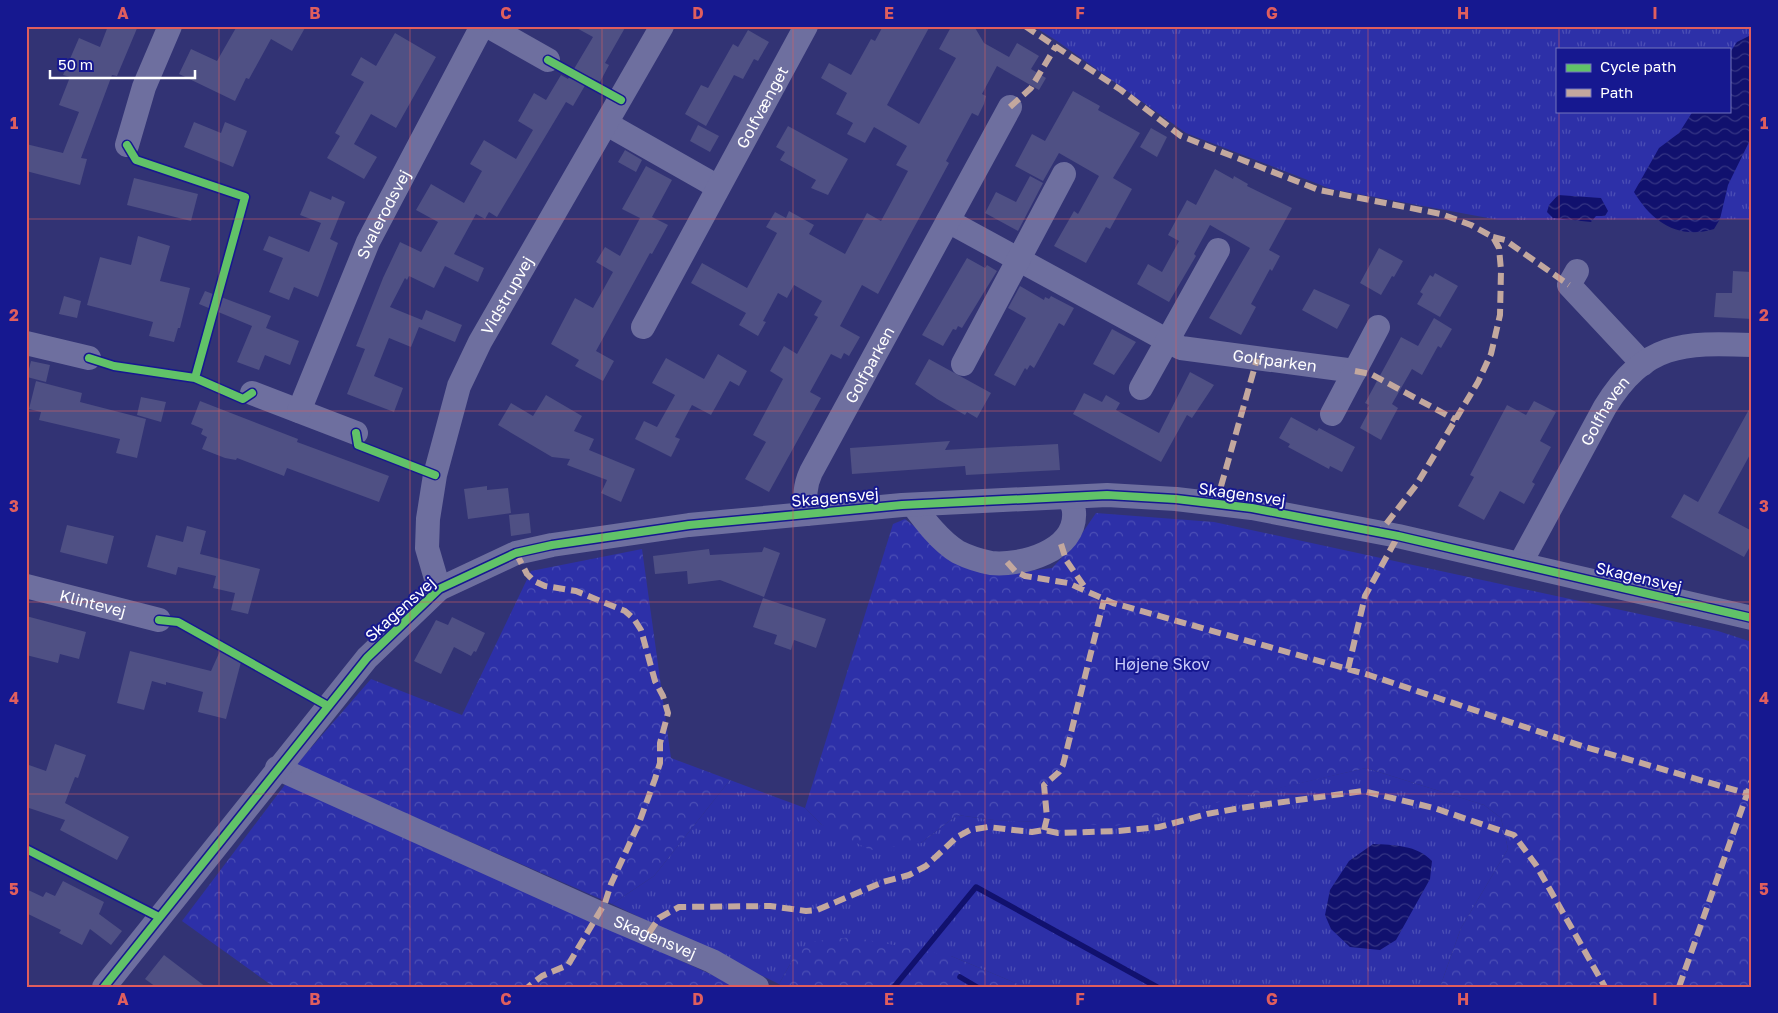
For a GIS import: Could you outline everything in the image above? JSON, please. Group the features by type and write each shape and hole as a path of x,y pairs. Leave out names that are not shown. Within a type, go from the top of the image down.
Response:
{"street":[{"path":"127,145 144,87 170,26"},
{"name":"Svalerodsvej","path":"299,411 368,242 482,26"},
{"path":"488,26 548,60"},
{"name":"Vidstrupvej","path":"439,589 428,548 428,519 436,469 459,386 480,342 662,26"},
{"name":"Golfvænget","path":"643,327 806,26"},
{"name":"Golfparken","path":"806,514 804,494 811,472 1010,107"},
{"path":"607,124 718,187"},
{"path":"963,364 1064,174"},
{"name":"Golfparken","path":"948,221 1181,348 1355,371"},
{"path":"1142,388 1218,250"},
{"path":"1577,271 1569,285 1643,364"},
{"path":"1332,414 1378,327"},
{"path":"26,343 89,358"},
{"name":"Golfhaven","path":"1520,564 1617,388 1657,354 1678,346 1708,343 1752,345"},
{"path":"252,393 356,433"},
{"name":"Skagensvej","path":"104,987 277,768 367,658 439,589 516,553 638,530 913,505 1107,496 1176,499 1252,508 1398,536 1752,618"},
{"path":"913,505 943,540 958,552 980,561 1000,563 1043,554 1061,544 1073,522 1074,513 1070,497"},
{"name":"Klintevej","path":"26,586 158,620"},
{"name":"Skagensvej","path":"277,768 599,914 712,961 757,987"}],"green space":[{"path":"1033,26 1752,26 1752,219 1499,220 1331,189 1186,133"},
{"name":"Højene Skov","path":"1096,513 1214,522 1718,631 1752,642 1752,987 1440,987 1461,928 1508,849 1501,818 1484,805 1366,768 1115,826 994,820 957,815 921,843 870,850 822,825 805,808 893,524 905,519 960,562 995,575 1052,568 1074,545"},
{"path":"642,549 671,758 730,780 654,876 612,904 296,765 371,679 462,715 531,571"},
{"path":"1366,768 1484,805 1501,818 1508,849 1461,928 1440,987 1025,987 951,956 794,957 779,984 612,904 654,876 730,780 805,808 822,825 921,843 957,815 994,820 1115,825"},
{"path":"287,782 736,987 274,987 182,921"},
{"path":"852,937 951,956 1025,987 782,987 779,984 794,957 809,942"}],"water":[{"path":"1749,36 1752,37 1752,136 1728,185 1720,219 1714,229 1701,232 1678,230 1658,220 1641,203 1634,192 1659,148 1679,133 1692,112 1730,112 1730,52 1737,42"},
{"path":"1558,195 1601,198 1608,211 1605,216 1596,216 1591,222 1553,218 1547,212 1549,205"},
{"path":"1373,844 1412,849 1432,861 1430,879 1396,940 1380,950 1350,947 1331,929 1325,915 1330,890 1349,861"}],"building":[{"path":"108,26 138,26 117,76 112,75 81,158 87,159 80,185 26,171 26,144 63,153 79,112 59,105 70,77 63,75 79,38 100,47"},
{"path":"237,26 306,26 292,51 271,39 249,79 246,78 235,101 179,74 191,49 217,61"},
{"path":"573,26 626,26 605,63 609,65 600,82 590,77 573,106 566,102 497,217 489,212 485,219 476,214 454,254 484,268 478,282 445,266 434,288 409,276 407,280 405,278 390,307 422,320 426,310 462,325 455,342 419,327 411,347 389,338 374,376 403,388 394,412 347,394 365,349 356,346 383,278 400,242 421,252 438,222 416,210 431,184 464,203 482,171 470,164 484,140 516,159 533,130 518,121 534,93 546,100 561,75 568,79 593,37"},
{"path":"883,26 930,26 887,105 919,124 956,58 939,49 951,27 974,26 984,43 1009,57 1017,43 1039,56 1031,69 1046,78 1039,90 997,66 982,94 986,96 978,116 972,113 946,161 949,163 878,294 862,285 840,326 860,337 849,356 844,353 841,359 831,354 810,392 821,398 769,492 745,479 766,442 753,435 783,379 770,371 784,346 797,354 818,317 814,315 822,301 794,285 787,298 778,293 763,321 766,322 758,336 739,325 746,313 691,283 702,263 747,288 777,233 766,227 775,212 786,218 789,211 814,225 809,234 845,254 867,213 881,221 908,171 896,165 907,146 874,127 865,143 847,134 853,123 836,114 847,93 821,78 829,63 851,75 871,39 875,41"},
{"path":"748,30 769,42 758,61 754,59 743,79 734,75 706,126 685,114 701,85 708,88 733,44 738,47"},
{"path":"395,33 436,57 396,128 371,114 354,144 377,157 364,179 327,158 340,136 335,133 364,82 351,75 361,57 376,66"},
{"path":"1073,91 1100,106 1098,110 1140,133 1113,178 1132,189 1110,229 1106,227 1086,263 1054,246 1074,211 1078,214 1099,176 1059,153 1043,181 1015,166 1032,134 1045,141"},
{"path":"194,122 221,133 225,122 247,131 233,167 184,147"},
{"path":"698,125 719,136 710,152 690,141"},
{"path":"788,126 848,159 828,195 811,188 816,180 780,160 785,152 776,147"},
{"path":"1151,128 1167,137 1157,157 1140,147"},
{"path":"625,150 642,160 636,172 618,162"},
{"path":"646,166 672,180 652,217 668,225 652,254 650,253 596,351 614,361 603,381 575,366 579,360 551,344 575,298 593,308 613,272 596,262 605,247 620,256 640,218 622,209"},
{"path":"1215,169 1233,179 1234,176 1248,184 1247,186 1292,208 1269,250 1280,256 1272,271 1270,269 1251,304 1256,307 1241,335 1209,318 1250,248 1210,225 1194,254 1196,256 1169,302 1137,284 1148,264 1162,272 1179,241 1168,235 1187,200 1196,205"},
{"path":"1030,176 1043,183 1018,231 985,213 996,192 1016,202"},
{"path":"134,178 198,194 191,221 127,205"},
{"path":"310,191 331,200 332,196 345,202 330,239 338,243 318,297 294,287 289,300 269,292 283,258 263,250 269,236 309,252 321,223 300,215"},
{"path":"138,236 170,246 160,281 190,288 180,328 178,328 174,342 149,336 153,322 87,305 100,257 131,265"},
{"path":"1379,248 1403,261 1381,295 1360,283"},
{"path":"967,258 985,268 987,265 997,271 962,328 958,326 956,330 953,329 943,346 922,335"},
{"path":"1733,271 1752,272 1752,319 1714,317 1716,293 1732,293"},
{"path":"1435,273 1458,286 1440,317 1417,304 1423,294 1420,292 1430,275 1433,277"},
{"path":"1020,286 1044,300 1045,297 1049,299 1051,296 1074,308 1064,326 1059,323 1034,368 1030,365 1027,370 1025,368 1015,386 994,375 1026,318 1008,308"},
{"path":"1314,289 1350,305 1337,329 1302,310"},
{"path":"205,291 271,316 266,328 299,341 290,365 265,355 259,370 237,362 252,326 199,304"},
{"path":"64,296 81,301 77,318 59,314"},
{"path":"1434,318 1452,329 1441,348 1438,346 1422,375 1412,369 1392,404 1398,408 1381,440 1360,428 1369,411 1367,409 1369,405 1365,403 1401,337 1418,346"},
{"path":"1112,329 1136,342 1114,375 1093,364"},
{"path":"718,354 747,371 739,386 730,381 711,415 692,405 675,437 680,439 671,457 635,439 644,421 657,427 675,395 652,383 666,358 704,379"},
{"path":"929,359 991,393 977,418 967,412 965,415 915,384"},
{"path":"31,361 50,365 46,382 27,377"},
{"path":"1190,372 1214,385 1192,418 1187,415 1161,462 1073,414 1084,393 1102,402 1106,395 1120,403 1116,410 1159,433"},
{"path":"36,381 82,393 80,402 146,419 137,458 116,453 120,439 39,420 41,412 29,409"},
{"path":"546,395 582,416 574,431 594,439 589,450 635,469 621,502 601,493 607,480 567,465 570,459 552,457 498,425 511,403 533,416"},
{"path":"141,397 166,402 161,422 137,415"},
{"path":"200,401 298,439 297,442 389,476 379,502 287,468 284,476 237,458 236,460 225,458 202,449 207,437 201,434 203,429 191,424"},
{"path":"1534,401 1556,412 1540,441 1551,447 1532,482 1535,484 1524,504 1500,491 1484,520 1458,506 1474,477 1470,475 1507,405 1526,415"},
{"path":"1752,404 1752,451 1718,513 1752,531 1752,543 1744,557 1671,517 1684,494 1698,502"},
{"path":"1291,417 1317,431 1319,428 1355,447 1342,472 1330,466 1329,469 1288,447 1290,444 1279,438"},
{"path":"950,441 945,450 1058,444 1060,470 966,475 965,466 852,474 850,448"},
{"path":"487,486 487,490 508,488 511,513 468,519 464,489"},
{"path":"529,513 531,533 511,536 509,515"},
{"path":"67,525 114,536 107,564 60,552"},
{"path":"187,526 206,531 200,554 260,569 248,614 231,610 235,593 213,588 216,576 178,567 176,575 147,567 156,535 183,542"},
{"path":"764,547 780,553 764,597 720,580 688,584 687,571 655,574 653,556 709,549 710,555 762,552"},
{"path":"763,598 826,619 816,648 794,640 791,650 774,644 777,635 753,627"},
{"path":"26,616 86,632 79,659 60,654 58,663 26,655"},
{"path":"452,617 485,633 476,652 474,651 471,656 454,647 441,674 414,661 436,620 448,625"},
{"path":"130,651 211,671 220,651 241,662 226,719 198,712 203,692 166,682 166,685 152,681 144,710 117,703"},
{"path":"55,744 86,755 78,778 75,777 65,803 129,837 117,860 60,830 65,820 26,807 26,764 46,771"},
{"path":"63,881 104,902 99,914 122,931 111,945 90,929 82,945 59,933 61,930 26,913 26,889 43,897 46,892 55,896"},
{"path":"164,955 206,987 156,987 145,979"}],"waterway":[{"path":"894,987 976,887 1157,987"},
{"path":"960,977 977,987"}],"marked path":[{"path":"1025,26 1121,90 1181,136 1319,190 1441,214 1471,225 1493,237 1499,248 1501,270 1500,315 1491,354 1478,382 1417,484 1380,532"},
{"path":"1010,107 1031,88 1056,46"},
{"path":"1493,237 1505,240 1569,285"},
{"path":"1216,504 1257,359"},
{"path":"1355,371 1371,374 1456,420"},
{"path":"1348,669 1365,596 1398,536"},
{"path":"1061,544 1066,560 1086,589"},
{"path":"516,553 527,574 534,581 545,586 576,591 625,611 634,619 641,630 655,681 663,696 668,713 660,743 660,763 655,779 639,823 611,884 605,903 568,965 542,976 528,987"},
{"path":"1007,562 1015,571 1025,576 1068,583 1113,603 1369,675 1582,746 1752,795"},
{"path":"1044,830 1047,818 1044,785 1059,772 1063,765 1104,600"},
{"path":"1679,987 1752,780"},
{"path":"649,933 659,918 679,907 770,906 806,911 817,910 883,882 909,875 926,866 957,837 970,830 988,827 1032,832 1044,830 1058,833 1118,831 1159,827 1207,814 1240,808 1363,791 1434,808 1514,835 1536,865 1605,987"}],"cycle path":[{"path":"548,60 621,100"},
{"path":"127,145 136,160 245,197 195,378"},
{"path":"89,358 114,366 195,378 243,399 252,393"},
{"path":"356,433 358,445 435,475"},
{"path":"104,987 367,658 439,589 516,553 552,545 689,525 902,505 1107,495 1176,499 1252,508 1398,536 1752,618"},
{"path":"159,620 178,622 328,706"},
{"path":"26,849 159,917"}]}
